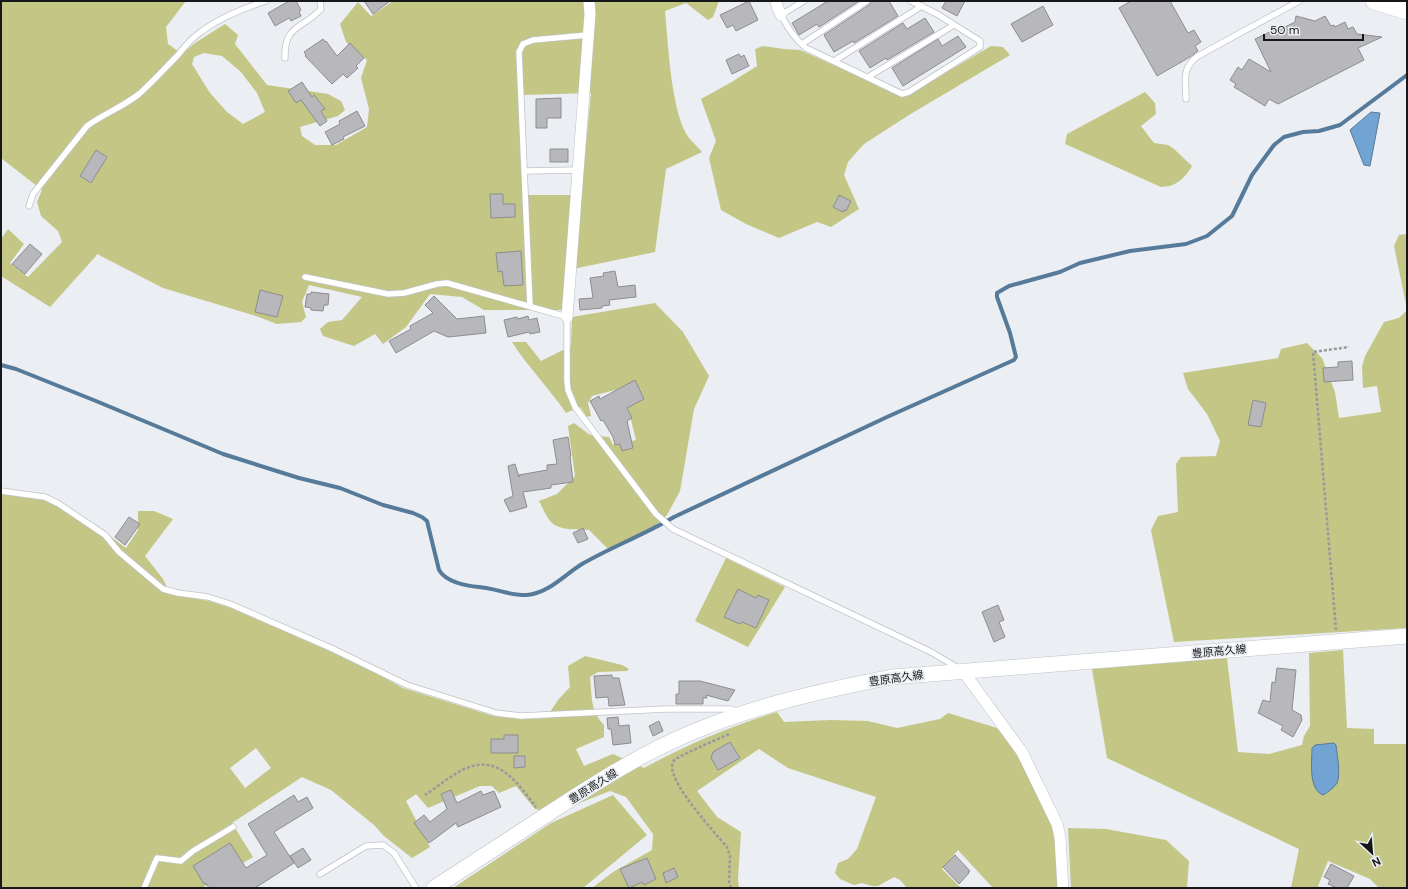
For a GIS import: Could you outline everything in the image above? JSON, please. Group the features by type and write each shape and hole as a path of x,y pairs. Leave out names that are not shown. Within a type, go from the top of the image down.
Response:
{"main road":[{"path":"1374,1 1407,12"},
{"name":"豊原高久線","path":"434,888 601,780 645,754 693,732 745,713 832,689 884,679 963,671 1407,636"}],"street":[{"path":"567,317 588,35 589,1"},
{"path":"776,1 781,15"},
{"path":"963,671 1022,752 1057,824 1060,837 1063,888"}],"lane":[{"path":"29,206 33,194 87,126 96,119 122,106 138,95 154,81 189,42 201,31 221,19 266,1"},
{"path":"285,58 284,47 289,36 296,27 321,9 320,1"},
{"path":"804,1 781,15 797,41 806,48 902,94 909,92 980,47 980,41 915,2"},
{"path":"802,44 867,1"},
{"path":"1186,99 1186,72 1189,63 1198,56 1299,1"},
{"path":"834,61 922,6"},
{"path":"868,77 954,25"},
{"path":"530,306 519,52 523,44 533,40 588,35"},
{"path":"524,171 578,170"},
{"path":"305,277 388,294 404,293 437,284 447,283 567,317 567,381 568,390 575,407 656,514 664,522 673,529 931,652 963,671"},
{"path":"1,491 45,498 59,504 105,535 119,552 163,589 178,593 208,597 230,604 331,648 407,685 496,713 521,716 666,709 730,709 745,713"},
{"path":"144,888 157,858 181,861 193,851 233,827"},
{"path":"320,874 366,846 383,845 394,853 416,888"}],"path":[{"path":"1337,642 1313,352 1349,347"},
{"path":"731,888 729,882 730,856 727,847 682,790 674,775 672,766 674,760 684,754 735,732"},
{"path":"425,796 465,768 485,764 507,774 517,782 544,817"}],"green space":[{"path":"1,1 186,1 166,27 168,44 182,54 195,43 225,24 238,35 235,44 267,85 328,94 341,101 345,110 338,116 300,127 302,136 315,145 336,145 367,127 369,109 361,78 367,60 346,42 340,24 358,2 371,16 393,1 719,1 713,17 708,20 686,3 665,11 671,77 678,112 683,127 689,138 702,152 666,169 655,252 568,270 562,310 484,310 462,297 430,294 406,327 383,344 375,334 354,346 323,336 320,329 328,322 342,320 362,297 309,285 302,302 306,317 301,322 277,324 256,316 163,288 97,254 50,307 1,276 1,239 8,229 24,244 10,263 28,277 62,242 58,231 41,216 37,202 42,190 1,158","holes":["204,53 222,56 241,72 257,93 265,112 243,124 227,112 210,93 192,64 194,57","591,93 581,195 524,195 523,95"]},
{"path":"763,46 800,50 904,97 991,46 1003,47 1010,55 909,115 864,144 848,162 844,175 859,209 831,227 817,222 779,238 746,224 721,210 709,158 716,141 701,99 757,66 755,49"},
{"path":"1145,92 1155,103 1156,114 1141,126 1154,143 1168,145 1192,166 1180,181 1166,187 1161,187 1065,144 1067,134"},
{"path":"1407,234 1407,309 1394,246 1399,235"},
{"path":"655,303 683,332 709,376 694,409 680,491 667,515 653,528 608,549 589,530 556,526 546,515 539,501 557,494 575,476 568,426 574,423 590,435 609,437 613,445 636,440 623,388 592,396 588,403 591,416 587,417 580,407 566,413 512,342 526,342 541,361 571,346 572,317"},
{"path":"1407,310 1407,628 1174,642 1151,530 1158,516 1178,512 1176,464 1181,457 1216,456 1220,441 1207,414 1188,389 1183,373 1278,358 1281,349 1307,343 1322,358 1335,392 1339,418 1381,412 1377,386 1363,388 1362,367 1365,356 1384,322 1399,318"},
{"path":"1,493 44,499 58,505 101,534 111,537 126,548 138,530 138,511 154,511 173,519 145,556 163,579 170,594 209,601 231,608 359,664 403,688 493,716 524,719 546,718 558,700 570,687 568,666 585,656 622,665 629,669 627,671 598,672 590,677 592,702 596,714 604,725 604,737 576,749 584,766 613,754 644,768 709,737 743,723 777,712 784,722 831,720 868,721 897,728 940,719 948,713 997,728 1019,755 1053,825 1057,843 1061,888 993,888 958,850 942,869 961,888 907,888 900,880 894,877 878,886 862,883 854,885 840,879 835,873 838,863 848,859 857,849 876,797 788,768 759,749 697,791 717,817 741,832 738,879 739,888 592,888 613,872 652,850 653,834 626,797 610,791 554,813 535,809 516,786 499,793 492,786 480,786 428,808 416,794 406,801 430,847 412,858 331,790 302,777 232,823 253,857 202,888 1,888","holes":["256,748 271,768 245,788 230,768"]},
{"path":"726,558 785,587 748,647 695,621"},
{"path":"1343,650 1347,728 1374,729 1374,744 1407,744 1407,888 1379,888 1370,879 1328,861 1318,886 1321,888 1291,888 1299,849 1107,758 1092,669 1227,658 1238,752 1269,754 1302,745 1304,736 1310,726 1309,653"},
{"path":"613,795 647,835 583,888 453,888 551,823"},
{"path":"1068,828 1106,829 1166,840 1189,861 1187,888 1071,888"}],"water":[{"path":"1371,112 1380,113 1370,166 1364,165 1350,130"},
{"path":"1334,743 1336,745 1338,759 1338,779 1334,787 1323,795 1318,792 1313,781 1312,748 1315,745"}],"building":[{"path":"289,1 296,1 301,10 299,12 301,16 291,21 289,18 275,26 268,13"},
{"path":"364,1 390,1 373,14"},
{"path":"749,1 758,20 736,31 733,25 727,28 720,15"},
{"path":"828,1 859,1 819,27 817,24 799,35 792,23"},
{"path":"871,1 889,1 898,16 854,43 853,41 834,52 824,35 869,5"},
{"path":"946,1 965,1 957,16 942,8"},
{"path":"1131,1 1170,1 1188,33 1194,30 1201,42 1195,46 1198,51 1157,76 1119,8"},
{"path":"1043,6 1053,25 1022,42 1011,24"},
{"path":"1296,16 1315,21 1325,16 1331,26 1334,25 1335,27 1345,22 1348,29 1353,27 1357,34 1382,37 1358,48 1364,60 1278,104 1269,99 1265,106 1234,87 1236,84 1230,80 1238,67 1242,70 1249,59 1271,72 1255,39 1274,30 1275,32 1295,22"},
{"path":"925,18 934,32 887,60 886,58 870,68 859,51 903,23 907,29"},
{"path":"958,36 966,47 903,86 892,68 938,39 942,46"},
{"path":"323,39 337,56 350,43 364,58 356,66 358,68 347,78 343,74 332,84 305,56 306,55 304,52"},
{"path":"739,54 741,57 744,55 749,66 732,74 726,60"},
{"path":"302,82 312,97 314,95 325,109 321,111 327,121 320,126 301,100 296,103 288,91"},
{"path":"561,98 561,118 547,118 547,128 536,128 536,99"},
{"path":"357,111 365,126 343,137 344,139 332,145 325,132 340,124 339,121"},
{"path":"550,149 568,149 568,162 550,162"},
{"path":"96,150 107,157 91,183 80,176"},
{"path":"490,194 503,194 503,204 515,204 515,217 491,218"},
{"path":"839,195 851,201 846,211 844,210 843,212 833,207"},
{"path":"30,244 42,254 25,274 12,264"},
{"path":"521,251 523,285 504,286 502,271 498,272 496,253"},
{"path":"615,271 618,287 635,285 636,297 609,300 610,305 602,306 602,308 580,310 579,299 593,298 590,278 604,276 603,273"},
{"path":"260,290 283,296 277,317 255,312"},
{"path":"311,292 329,294 328,305 324,305 323,311 311,310 311,308 305,307 307,294 311,294"},
{"path":"434,296 457,319 484,316 486,333 448,337 434,331 396,353 389,341 411,329 410,326 433,313 425,305"},
{"path":"528,316 529,320 537,318 540,332 530,334 529,332 508,337 504,320 517,317 518,319"},
{"path":"1352,361 1353,380 1324,382 1323,368 1338,367 1338,362"},
{"path":"635,380 644,399 627,408 632,418 627,421 633,448 622,451 620,444 615,445 613,437 603,420 601,421 590,401 599,396 600,399"},
{"path":"1253,400 1266,403 1261,427 1248,425"},
{"path":"568,437 573,482 551,485 551,488 523,492 527,507 510,512 504,500 513,496 508,466 515,464 519,477 519,475 547,470 547,465 557,464 553,440"},
{"path":"129,517 140,524 125,545 115,537"},
{"path":"583,528 588,539 578,543 573,533"},
{"path":"738,589 756,598 758,595 769,600 756,628 742,622 740,624 724,617"},
{"path":"998,605 1004,620 999,622 1005,637 994,642 982,612"},
{"path":"1277,668 1296,670 1292,710 1301,715 1302,720 1293,737 1281,730 1283,726 1258,713 1263,700 1270,702 1272,682 1275,683"},
{"path":"612,675 612,678 619,678 625,705 609,706 608,697 596,698 594,676"},
{"path":"679,681 700,681 735,690 728,701 706,695 707,698 703,698 703,704 676,704 676,694 679,694"},
{"path":"618,717 619,726 629,725 631,743 613,745 611,729 608,729 607,718"},
{"path":"659,721 663,731 653,736 649,726"},
{"path":"504,735 518,735 518,753 491,753 491,739 504,739"},
{"path":"730,742 740,758 718,770 711,758 713,752"},
{"path":"514,756 525,756 525,767 514,768"},
{"path":"451,790 457,803 481,791 483,795 494,791 501,807 458,827 456,823 429,843 414,823 424,815 430,822 447,809 441,794"},
{"path":"294,795 298,802 307,797 313,808 274,832 294,863 255,888 209,888 206,883 204,884 193,866 230,843 246,868 267,855 248,824"},
{"path":"303,848 311,860 298,868 290,856"},
{"path":"955,855 970,871 959,884 943,867"},
{"path":"647,858 656,879 644,885 642,882 629,888 620,869"},
{"path":"1331,864 1354,876 1347,888 1337,888 1328,884 1330,880 1324,877"},
{"path":"674,868 678,877 666,883 663,873"}],"waterway":[{"path":"1,365 16,369 96,401 223,454 299,478 340,488 383,505 413,513 427,521 439,570 446,578 462,584 515,594 535,594 556,583 582,564 674,517 887,417 1014,360 1016,357 1010,333 997,297 997,293 1009,286 1060,272 1080,263 1130,251 1186,244 1207,236 1232,216 1252,175 1274,145 1284,137 1303,132 1319,131 1340,125 1407,75"}]}
